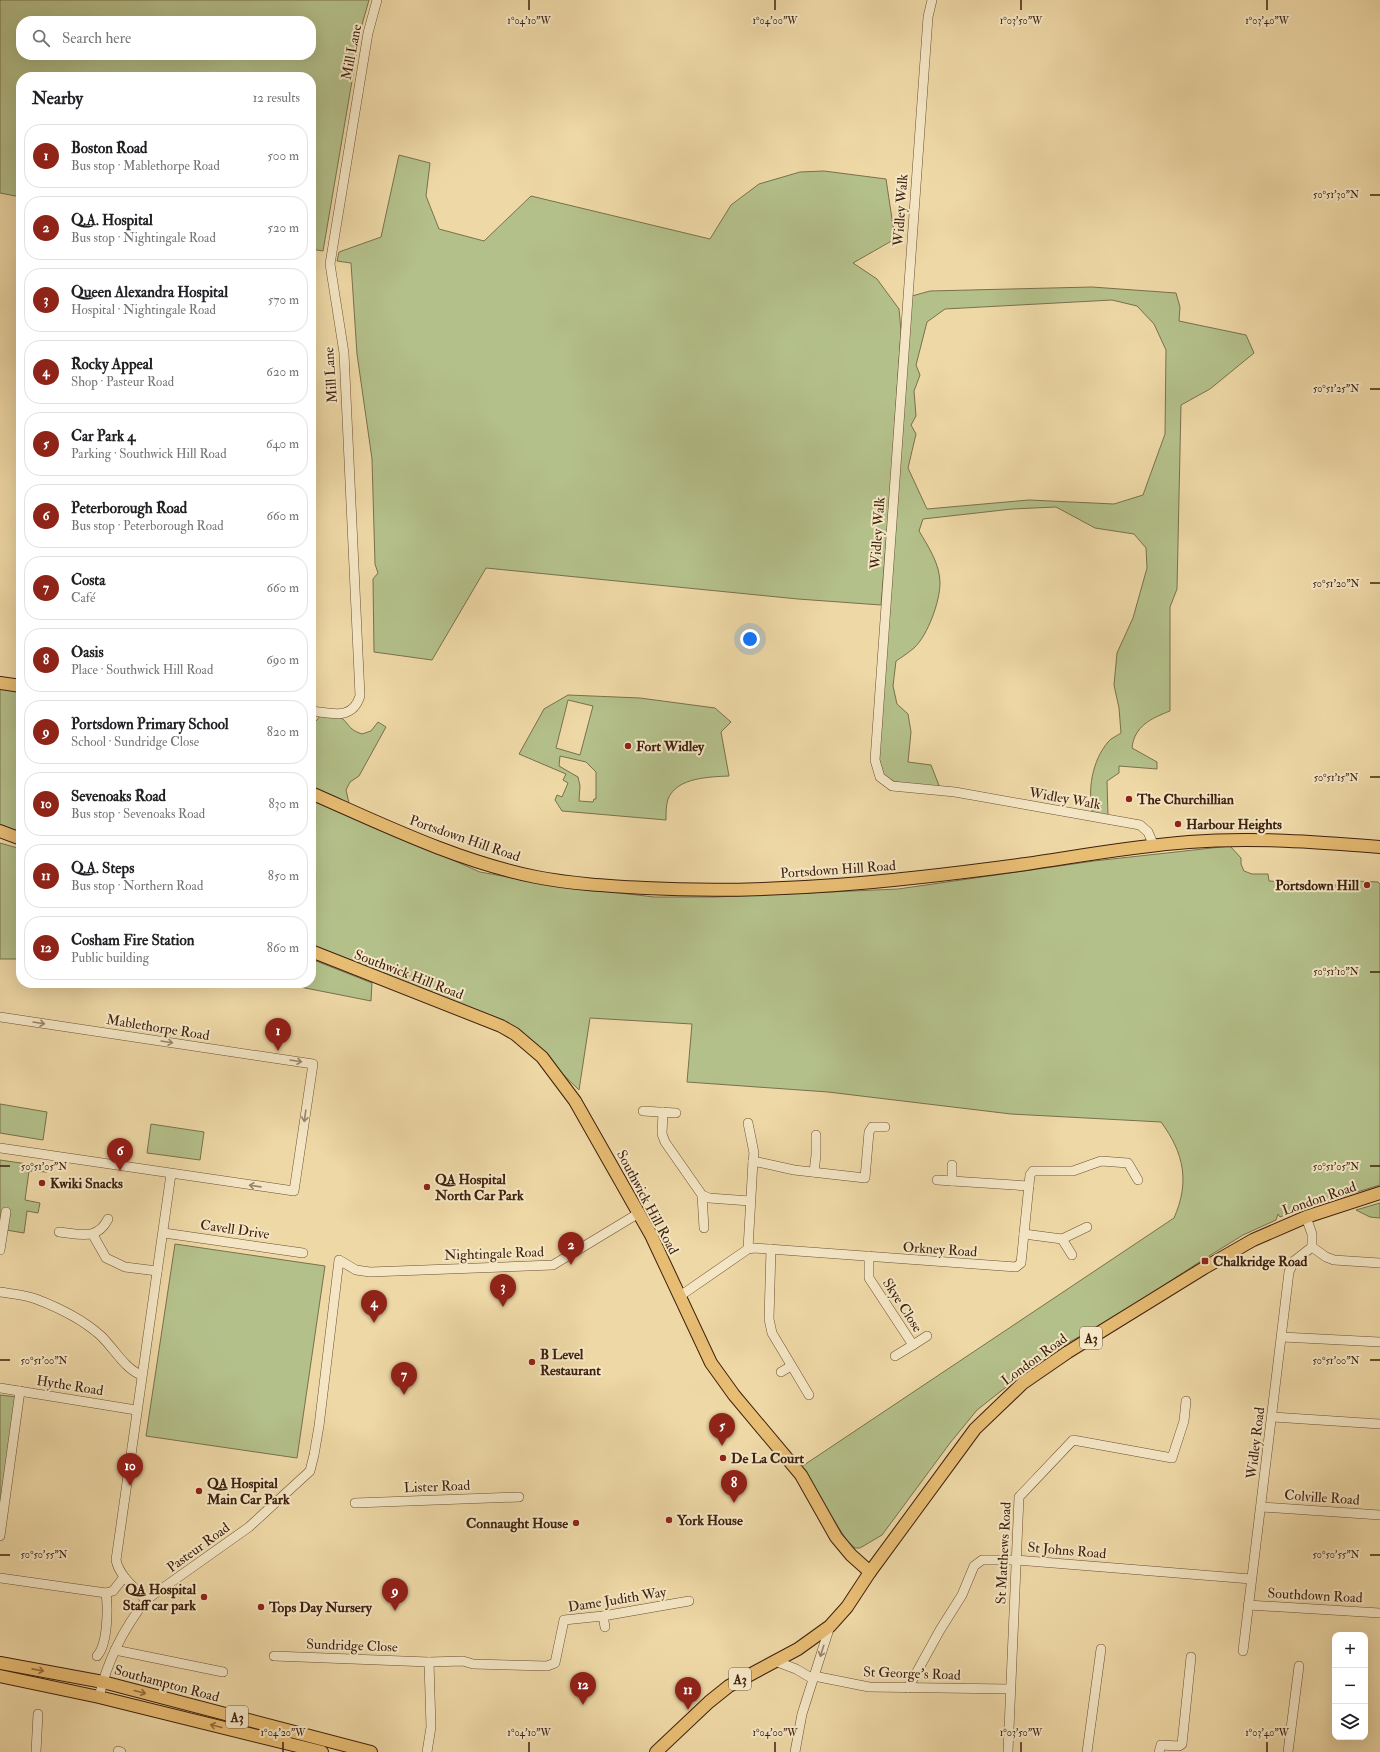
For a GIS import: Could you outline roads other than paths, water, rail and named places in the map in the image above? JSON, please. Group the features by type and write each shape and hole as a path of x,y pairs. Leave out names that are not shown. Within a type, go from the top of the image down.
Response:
{"main road":[{"path":"0,683 16,685"},
{"name":"Portsdown Hill Road","path":"316,795 402,833 487,864 536,877 588,884 688,890 752,890 851,885 970,872 1189,842 1239,839 1380,847"},
{"path":"0,831 16,837"},
{"name":"Southwick Hill Road","path":"316,954 501,1026 515,1034 542,1057 575,1101 639,1213 712,1364 734,1395 801,1475 836,1537 851,1555 870,1572"},
{"name":"London Road","path":"830,1626 846,1607 975,1429 1023,1383 1068,1352 1204,1268 1253,1240 1306,1217 1380,1193"},
{"name":"A3","path":"657,1750 709,1702 729,1686 798,1649 830,1626"},
{"name":"Southampton Road","path":"0,1663 103,1682 372,1752"},
{"name":"Southampton Road","path":"0,1676 99,1697 322,1752"}],"street":[{"name":"Mill Lane","path":"316,711 343,714 348,712 356,705 360,696 344,353 330,264 368,33 377,0"},
{"name":"Widley Walk","path":"932,0 928,26 875,760 876,769 880,777 892,786 955,792 1140,825 1148,832 1154,846"},
{"name":"Mablethorpe Road","path":"0,1017 313,1064 294,1191 171,1174"},
{"path":"643,1111 676,1112"},
{"path":"663,1112 662,1134 665,1142 702,1196 704,1228"},
{"path":"680,1296 748,1249 754,1153 748,1123"},
{"path":"753,1162 814,1172 865,1178 869,1132 872,1127 885,1126"},
{"path":"814,1172 816,1136"},
{"path":"0,1148 171,1174 164,1233 141,1375 116,1560 117,1566 124,1577 146,1600"},
{"name":"Orkney Road","path":"748,1249 771,1249 869,1256 1011,1268 1016,1267 1021,1263 1030,1175 1033,1171 1073,1171 1101,1161 1130,1159 1138,1180"},
{"path":"952,1165 952,1181"},
{"path":"937,1180 1029,1186"},
{"path":"702,1196 709,1198 750,1201"},
{"path":"0,1249 6,1212"},
{"name":"Nightingale Road","path":"339,1260 356,1270 370,1272 553,1265 639,1213"},
{"path":"1306,1217 1312,1234 1312,1247 1326,1258 1334,1260 1380,1263"},
{"path":"59,1232 93,1235 103,1229 108,1219"},
{"path":"1024,1234 1062,1239 1087,1227"},
{"name":"Cavell Drive","path":"164,1233 303,1253"},
{"path":"93,1235 106,1258 125,1266 157,1271"},
{"path":"1062,1239 1072,1255"},
{"name":"Widley Road","path":"1242,1651 1262,1507 1290,1272 1294,1261 1312,1247"},
{"path":"771,1249 769,1319 772,1333 808,1395"},
{"name":"Skye Close","path":"869,1256 869,1278 913,1345"},
{"name":"Pasteur Road","path":"99,1697 103,1682 116,1650 135,1614 146,1600 249,1527 310,1470 319,1426 339,1260"},
{"path":"0,1292 35,1299 76,1318 99,1334 115,1350 131,1371 141,1375"},
{"name":"Skye Close","path":"895,1356 927,1336"},
{"path":"1282,1337 1380,1342"},
{"path":"780,1372 791,1366"},
{"name":"Hythe Road","path":"0,1388 136,1410"},
{"path":"0,1536 20,1391"},
{"name":"St Matthews Road","path":"1008,1752 1019,1497 1074,1440 1172,1458 1184,1421 1186,1401"},
{"path":"1273,1417 1380,1424"},
{"name":"Lister Road","path":"355,1503 519,1497"},
{"name":"Colville Road","path":"1262,1507 1380,1515"},
{"name":"St Johns Road","path":"908,1688 940,1630 962,1595 977,1562 987,1559 1016,1560 1252,1579"},
{"path":"0,1578 106,1594 113,1591 124,1577"},
{"path":"97,1656 103,1645 108,1605 106,1594"},
{"name":"Dame Judith Way","path":"463,1661 473,1664 547,1666 555,1663 564,1620 603,1616 689,1601"},
{"name":"Southdown Road","path":"1248,1605 1380,1613"},
{"path":"603,1616 605,1627"},
{"path":"795,1752 802,1714 830,1626"},
{"path":"116,1650 223,1672"},
{"path":"1088,1752 1101,1650"},
{"name":"Sundridge Close","path":"274,1656 429,1662 463,1661"},
{"path":"1159,1752 1161,1745 1179,1746 1182,1744 1191,1657"},
{"name":"St George's Road","path":"775,1661 813,1678 869,1687 1010,1689"},
{"path":"427,1752 431,1727 429,1662"},
{"path":"1288,1752 1299,1666"},
{"path":"36,1752 38,1714"}],"place":[{"name":"Fort Widley","path":"628,746"},
{"name":"The Churchillian","path":"1129,799"},
{"name":"Harbour Heights","path":"1178,824"},
{"name":"Portsdown Hill","path":"1367,885"},
{"name":"Boston Road","path":"278,1051"},
{"name":"Peterborough Road","path":"120,1171"},
{"name":"Kwiki Snacks","path":"42,1183"},
{"name":"QA Hospital North Car Park","path":"427,1187"},
{"name":"Chalkridge Road","path":"1205,1261"},
{"name":"Q.A. Hospital","path":"571,1265"},
{"name":"Queen Alexandra Hospital","path":"503,1307"},
{"name":"Rocky Appeal","path":"374,1323"},
{"name":"B Level Restaurant","path":"532,1362"},
{"name":"Costa","path":"404,1395"},
{"name":"Car Park 4","path":"722,1446"},
{"name":"De La Court","path":"723,1458"},
{"name":"Sevenoaks Road","path":"130,1486"},
{"name":"QA Hospital Main Car Park","path":"199,1491"},
{"name":"Oasis","path":"734,1503"},
{"name":"York House","path":"669,1520"},
{"name":"Connaught House","path":"576,1523"},
{"name":"QA Hospital Staff car park","path":"204,1597"},
{"name":"Tops Day Nursery","path":"261,1607"},
{"name":"Portsdown Primary School","path":"395,1611"},
{"name":"Cosham Fire Station","path":"583,1705"},
{"name":"Q.A. Steps","path":"688,1710"}]}
